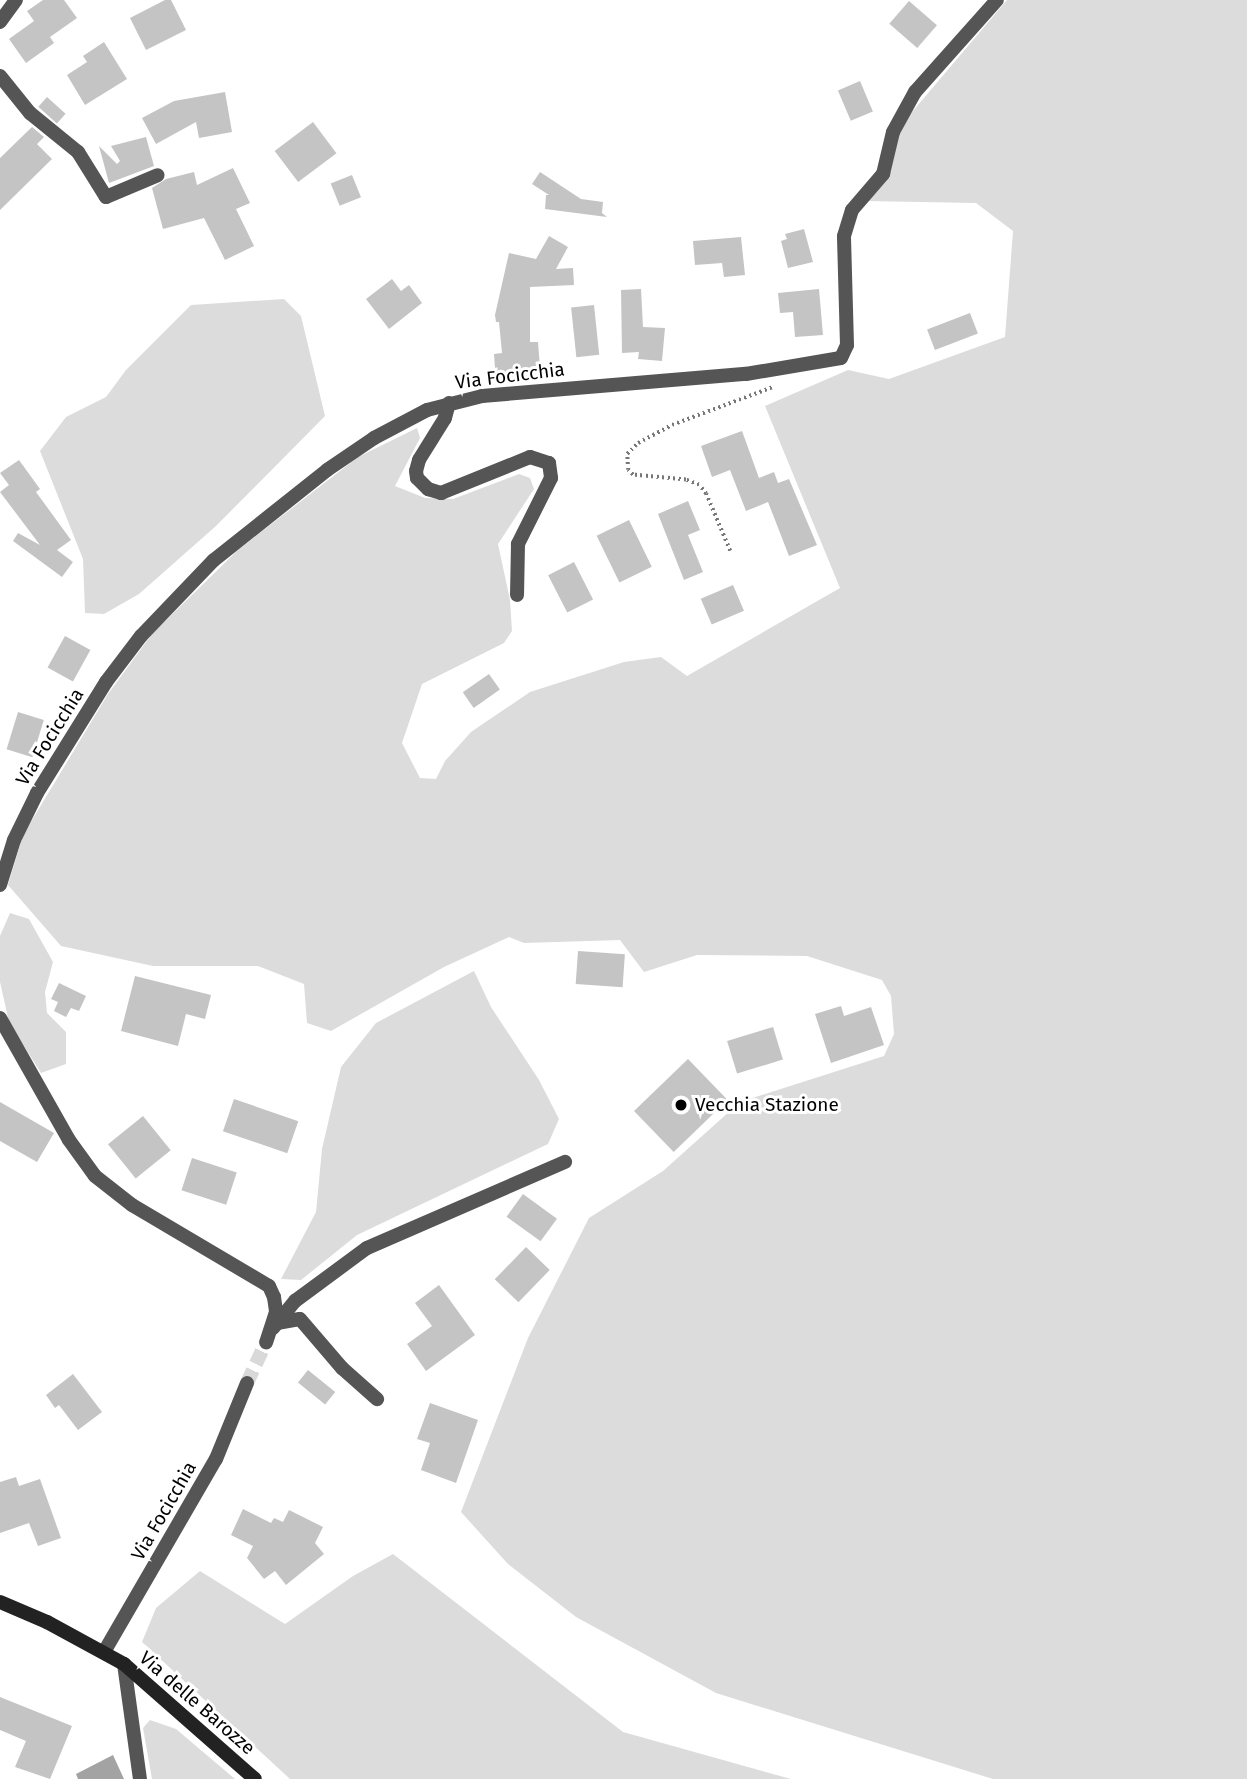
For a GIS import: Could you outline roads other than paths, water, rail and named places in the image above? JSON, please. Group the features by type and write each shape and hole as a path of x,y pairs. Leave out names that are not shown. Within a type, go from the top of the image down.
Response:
{"main road":[{"name":"Via delle Barozze","path":"0,1602 124,1664 255,1779"}],"street":[{"path":"0,22 16,0"},
{"name":"Via Focicchia","path":"0,885 18,830 53,766 106,682 176,597 224,551 327,470 392,427 449,403 499,394 746,374 841,358 847,345 844,236 852,210 883,174 893,132 915,92 997,0"},
{"path":"0,76 30,113 78,152 106,197 158,175"},
{"path":"449,403 445,418 419,460 416,471 417,478 428,489 442,493 530,457 549,463 551,478 518,544 517,595"},
{"path":"0,1018 69,1140 94,1176 124,1200 269,1286 276,1305 271,1332"},
{"path":"271,1332 295,1301 367,1248 565,1162"},
{"path":"271,1332 300,1319 342,1367 377,1399"},
{"name":"Via Focicchia","path":"104,1652 216,1459 247,1383"},
{"path":"124,1664 140,1779"}],"tunnel":[{"path":"247,1383 266,1342"}],"place":[{"name":"Vecchia Stazione","path":"681,1105"}]}
